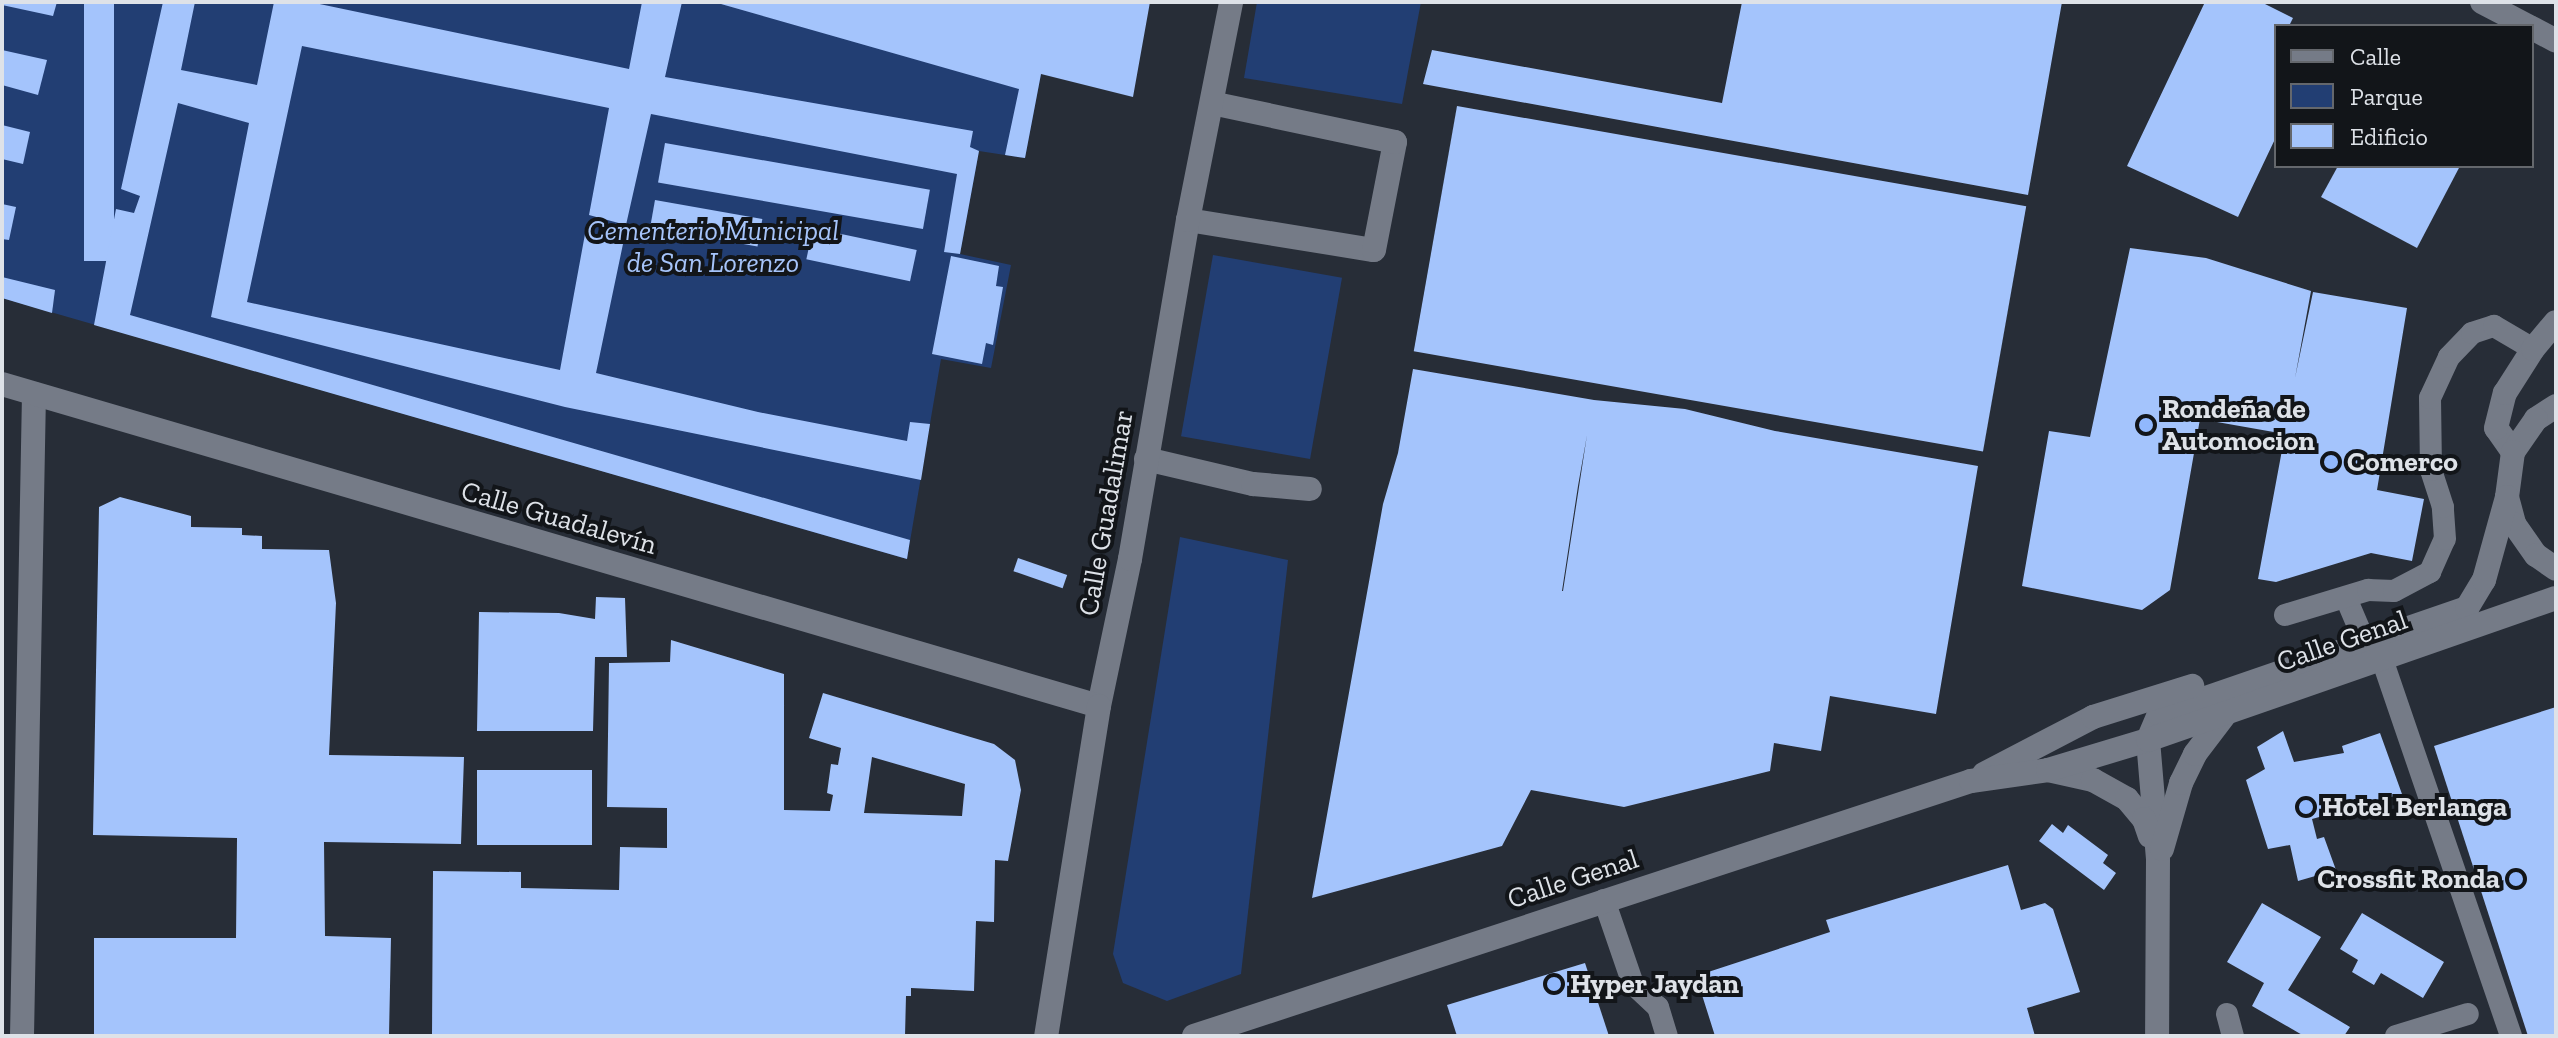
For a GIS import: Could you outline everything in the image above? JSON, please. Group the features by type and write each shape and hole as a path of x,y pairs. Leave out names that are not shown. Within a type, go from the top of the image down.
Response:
{"street":[{"name":"Calle Guadalimar","path":"1046,1036 1099,706 1130,559 1188,220 1231,2"},
{"path":"2482,2 2524,24"},
{"path":"2534,29 2556,41"},
{"path":"1188,220 1374,250 1395,142 1212,103"},
{"path":"2556,322 2533,349 2505,393 2496,428 2513,452 2536,419 2556,406"},
{"name":"Calle Guadalevín","path":"2,384 1099,706"},
{"path":"22,1036 34,394"},
{"name":"Calle Genal","path":"1971,781 2048,770 2148,740 2227,712 2374,652 2467,608 2484,580 2507,497 2513,452"},
{"path":"1146,459 1253,484 1310,489"},
{"path":"2507,497 2514,524 2536,555 2556,569"},
{"name":"Calle Genal","path":"1194,1036 1971,781 2093,717 2292,655 2374,652 2556,598"},
{"name":"Calle Genal","path":"2148,740 2159,714 2342,654"},
{"path":"2158,859 2181,783 2195,754 2227,712"},
{"path":"2148,740 2158,859 2157,1036"},
{"path":"2048,770 2093,780 2127,799 2144,819 2158,859"}],"lane":[{"path":"2285,615 2368,590 2394,591 2430,572 2445,539 2443,507 2431,470 2430,398 2449,357 2472,333 2494,326 2533,349"},
{"path":"2346,598 2374,652 2511,1036"},
{"path":"1604,900 1633,984 1658,1007 1667,1036"},
{"path":"2396,1036 2468,1014"}],"green space":[{"name":"Cementerio Municipal de San Lorenzo","path":"2,2 778,2 1041,74 1025,158 979,151 960,254 1011,265 991,368 941,359 907,559 2,298"},
{"path":"1257,2 1421,2 1402,104 1244,78"},
{"path":"1213,255 1342,278 1310,459 1181,436"},
{"path":"1180,537 1288,560 1241,974 1167,1001 1123,983 1113,954"}],"building":[{"path":"2,2 57,2 53,16 2,5"},
{"path":"84,2 114,2 114,261 84,261"},
{"path":"163,2 195,2 181,70 257,85 274,2 310,2 629,69 642,2 682,2 665,77 973,131 970,147 979,151 960,254 944,252 957,174 651,114 626,225 589,215 609,108 302,46 247,302 560,370 585,234 623,244 596,373 758,412 907,441 910,422 930,424 921,480 565,407 211,317 249,123 178,103 130,315 910,540 907,559 94,325 116,209 134,213 140,196 121,189"},
{"path":"714,2 1150,2 1133,97 1041,74 1025,158 1005,155 1019,89"},
{"path":"1742,2 2062,2 2028,195 1423,84 1432,50 1722,103"},
{"path":"2205,2 2261,2 2293,18 2290,24 2274,24 2274,141 2238,217 2127,166"},
{"path":"2,50 47,60 38,95 2,85"},
{"path":"1457,106 2026,206 1983,452 1414,351"},
{"path":"2,125 30,132 23,164 2,159"},
{"path":"665,143 930,190 923,229 658,182"},
{"path":"2337,168 2459,168 2417,248 2321,197"},
{"path":"655,200 762,219 757,247 650,228"},
{"path":"2,204 16,207 9,240 2,239"},
{"path":"813,228 917,250 910,281 806,259"},
{"name":"Rondeña de Automocion","path":"2130,248 2206,258 2311,291 2295,378 2313,292 2407,308 2377,490 2424,499 2412,561 2371,553 2276,582 2258,579 2285,434 2200,419 2170,590 2142,610 2022,586 2049,431 2090,437"},
{"path":"951,256 999,266 996,286 1003,287 993,345 986,343 982,364 932,354"},
{"path":"2,277 55,290 52,313 2,298"},
{"path":"1413,369 1594,400 1685,409 1775,431 1978,466 1936,714 1830,696 1821,751 1774,743 1770,771 1624,807 1531,790 1502,846 1312,898 1383,504 1398,453","holes":["1587,435 1563,591 1578,486"]},
{"path":"120,497 191,516 191,527 242,528 242,535 262,536 262,549 329,550 336,603 329,755 464,757 461,844 324,842 325,936 391,938 389,1036 94,1036 94,938 236,938 237,838 93,835 99,507"},
{"path":"1018,558 1067,575 1063,588 1013,571"},
{"path":"596,597 625,598 627,657 595,657 593,731 477,731 479,612 559,613 595,619"},
{"path":"671,640 784,674 784,810 830,811 833,795 827,793 831,764 838,765 841,748 809,738 823,693 994,744 1015,760 1021,790 1008,861 995,860 994,922 976,921 974,991 911,988 911,996 906,996 905,1036 432,1036 433,871 521,872 521,888 619,890 620,847 667,848 667,808 607,807 609,663 670,662","holes":["872,757 965,784 962,816 864,813"]},
{"path":"2556,707 2556,1036 2528,1036 2434,746"},
{"name":"Hotel Berlanga","path":"2283,731 2294,762 2344,753 2342,746 2380,733 2402,794 2312,819 2317,839 2324,837 2336,870 2298,881 2290,845 2268,849 2246,780 2265,769 2257,747"},
{"path":"477,770 592,770 592,845 477,845"},
{"path":"2052,824 2063,833 2068,825 2108,855 2103,863 2116,873 2104,890 2039,841"},
{"path":"2008,865 2021,910 2045,903 2053,909 2080,992 2027,1008 2035,1036 1715,1036 1696,976 1830,932 1826,920"},
{"path":"2262,903 2321,937 2288,990 2350,1027 2344,1036 2304,1036 2252,1006 2264,983 2227,962"},
{"path":"2362,913 2444,962 2423,998 2381,973 2374,985 2352,972 2358,960 2340,949"},
{"name":"Hyper Jaydan","path":"1585,963 1609,1036 1457,1036 1447,1005"}],"place":[{"name":"Rondeña de Automocion","path":"2146,425"},
{"name":"Comerco","path":"2331,462"},
{"name":"Hotel Berlanga","path":"2306,807"},
{"name":"Crossfit Ronda","path":"2516,879"},
{"name":"Hyper Jaydan","path":"1554,984"}]}
